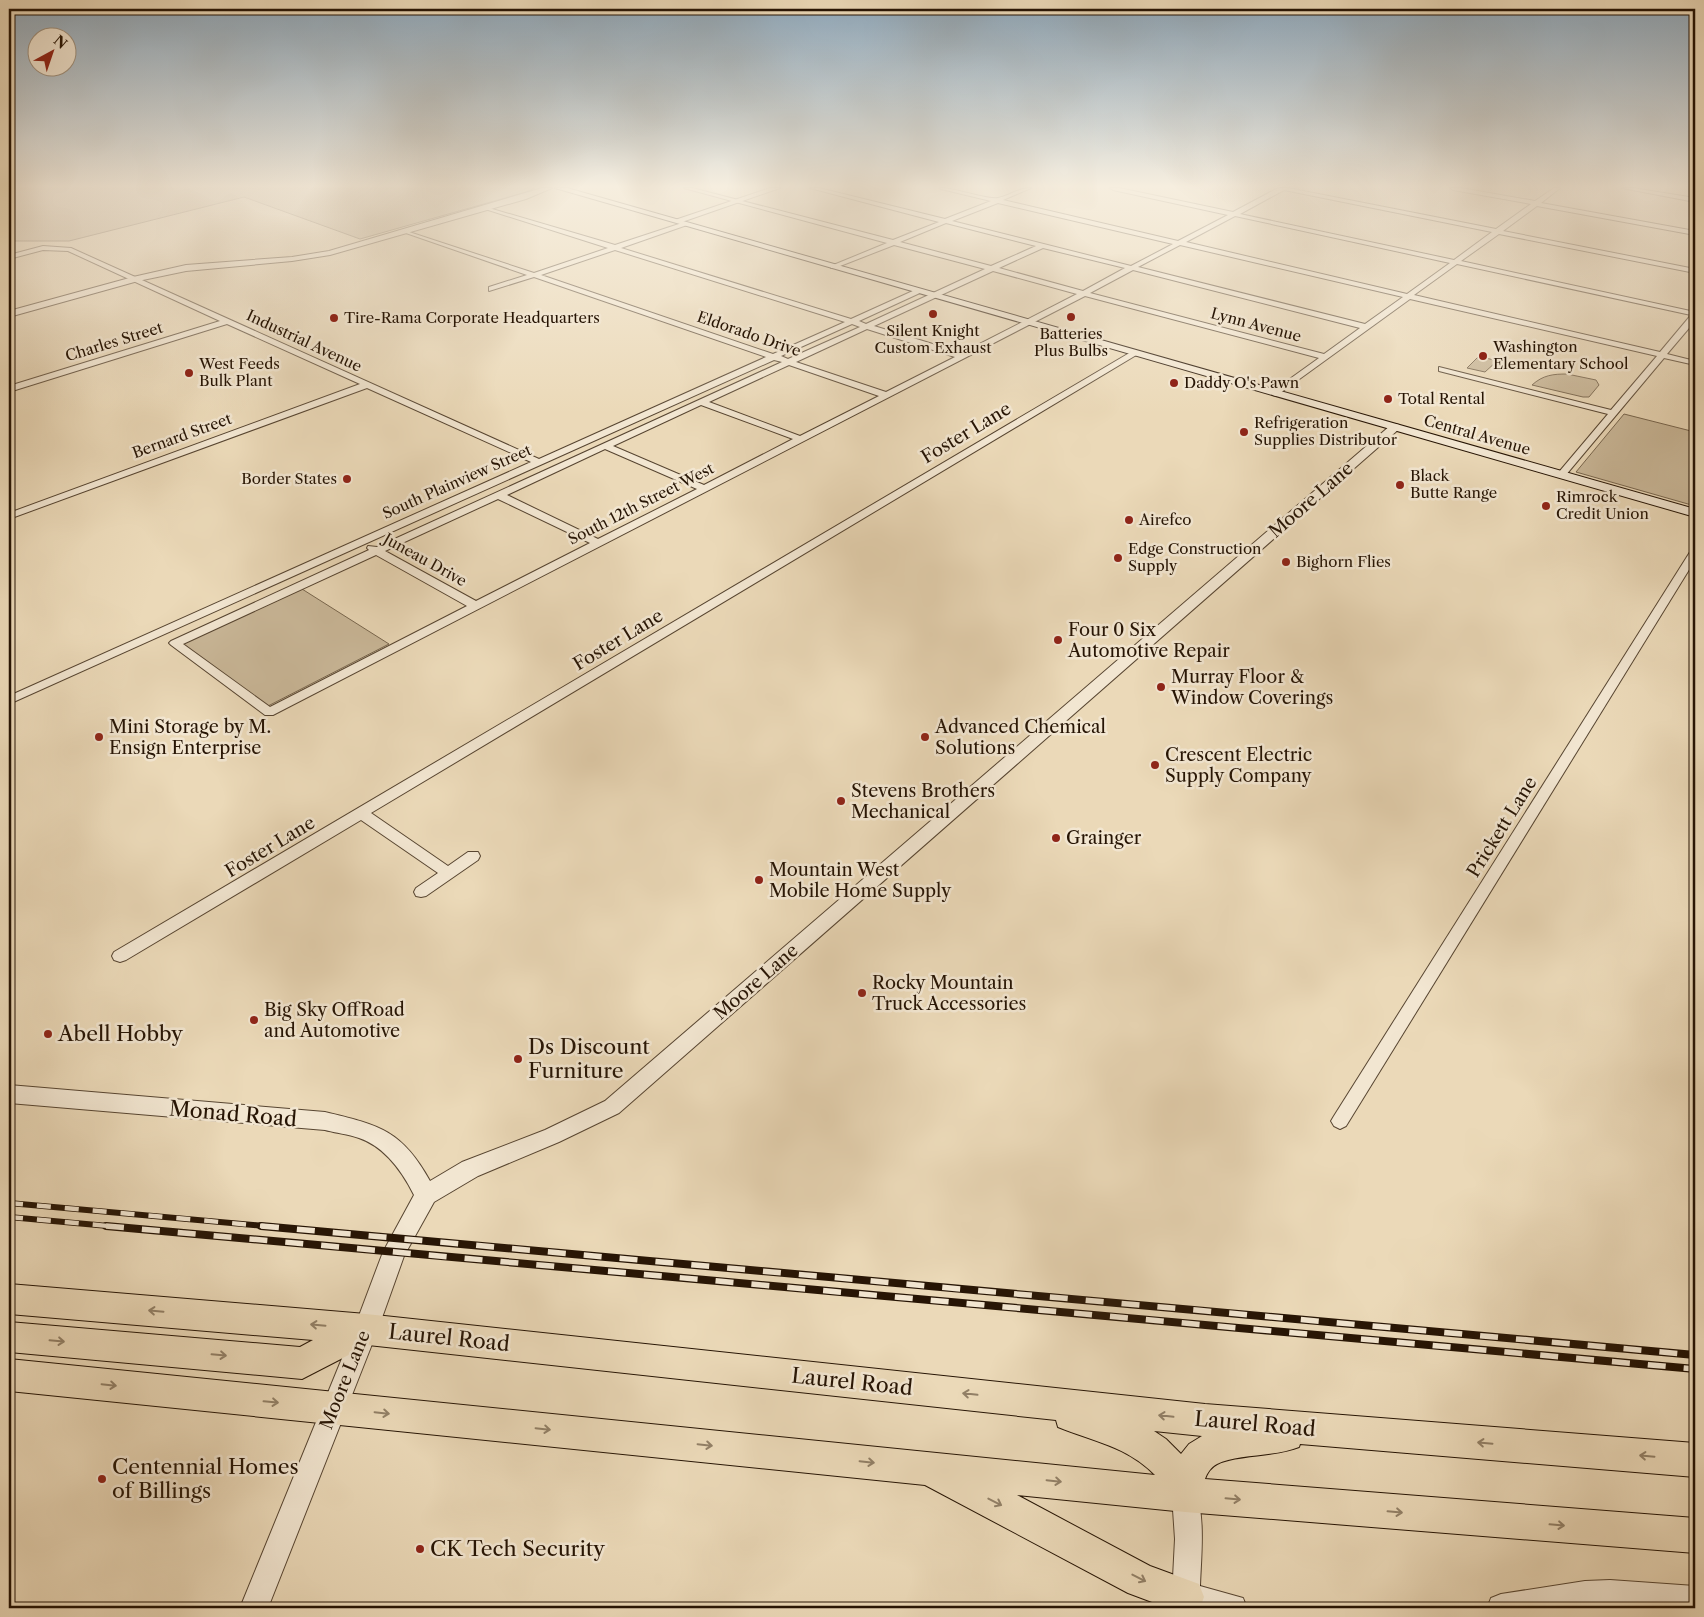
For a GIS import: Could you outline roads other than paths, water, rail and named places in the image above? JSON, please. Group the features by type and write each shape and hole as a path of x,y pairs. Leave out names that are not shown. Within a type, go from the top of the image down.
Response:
{"main road":[{"name":"Central Avenue","path":"822,263 1695,513"},
{"name":"Laurel Road","path":"9,1299 366,1329 1205,1420 1695,1460"},
{"path":"9,1337 302,1363 366,1329"},
{"path":"9,1375 1185,1495 1695,1536"},
{"path":"1009,1399 1111,1427 1132,1437 1161,1455 1170,1464 1180,1480 1185,1495"},
{"path":"1185,1495 1187,1477 1194,1463 1205,1451 1218,1446 1322,1430"},
{"path":"919,1467 997,1504 1184,1603"}],"street":[{"name":"Industrial Avenue","path":"102,263 538,462"},
{"path":"9,314 136,279 186,268 237,263"},
{"name":"Eldorado Drive","path":"499,263 886,395"},
{"path":"492,289 568,263"},
{"path":"665,263 962,356"},
{"path":"834,267 843,263"},
{"name":"Lynn Avenue","path":"970,263 1325,357"},
{"name":"South Plainview Street","path":"269,712 175,643 1003,263"},
{"path":"1118,263 1367,326"},
{"name":"South 12th Street West","path":"269,712 1027,323 1139,263"},
{"path":"1267,263 1695,364"},
{"path":"1276,393 1454,263"},
{"path":"1463,263 1695,315 1562,474"},
{"path":"1658,263 1695,271"},
{"name":"South Plainview Street","path":"9,700 918,292"},
{"name":"Charles Street","path":"9,389 227,321"},
{"name":"Foster Lane","path":"120,956 1134,354"},
{"path":"1442,369 1614,413"},
{"name":"Bernard Street","path":"9,516 366,385"},
{"path":"702,402 800,439"},
{"name":"Moore Lane","path":"254,1608 366,1329 394,1252 426,1195 470,1169 552,1136 612,1107 1395,427"},
{"path":"605,446 704,488"},
{"path":"499,495 598,543"},
{"name":"Juneau Drive","path":"360,541 476,606"},
{"name":"Prickett Lane","path":"1340,1121 1695,552"},
{"path":"362,813 448,873"},
{"path":"422,892 473,856"},
{"name":"Monad Road","path":"9,1094 325,1121 364,1130 389,1143 394,1148 410,1165 426,1195"},
{"path":"1185,1495 1188,1539 1184,1603 1233,1608"},
{"path":"1501,1608 1585,1595 1610,1594 1695,1600"}],"railway":[{"path":"9,1203 275,1227"},
{"path":"9,1217 119,1227"},
{"path":"106,1226 1695,1369"},
{"path":"261,1226 1695,1355"}],"place":[{"name":"Silent Knight Custom Exhaust","path":"933,314"},
{"name":"Batteries Plus Bulbs","path":"1071,317"},
{"name":"Tire-Rama Corporate Headquarters","path":"334,318"},
{"name":"Washington Elementary School","path":"1483,356"},
{"name":"West Feeds Bulk Plant","path":"189,373"},
{"name":"Daddy O's Pawn","path":"1174,383"},
{"name":"Total Rental","path":"1388,399"},
{"name":"Refrigeration Supplies Distributor","path":"1244,432"},
{"name":"Border States","path":"347,479"},
{"name":"Black Butte Range","path":"1400,485"},
{"name":"Rimrock Credit Union","path":"1546,506"},
{"name":"Airefco","path":"1129,520"},
{"name":"Edge Construction Supply","path":"1118,558"},
{"name":"Bighorn Flies","path":"1286,562"},
{"name":"Four 0 Six Automotive Repair","path":"1058,640"},
{"name":"Murray Floor & Window Coverings","path":"1161,687"},
{"name":"Mini Storage by M. Ensign Enterprise","path":"99,737"},
{"name":"Advanced Chemical Solutions","path":"925,737"},
{"name":"Crescent Electric Supply Company","path":"1155,765"},
{"name":"Stevens Brothers Mechanical","path":"841,801"},
{"name":"Grainger","path":"1056,838"},
{"name":"Mountain West Mobile Home Supply","path":"759,880"},
{"name":"Rocky Mountain Truck Accessories","path":"862,993"},
{"name":"Big Sky OffRoad and Automotive","path":"254,1020"},
{"name":"Abell Hobby","path":"48,1034"},
{"name":"Ds Discount Furniture","path":"518,1059"},
{"name":"Centennial Homes of Billings","path":"102,1479"},
{"name":"CK Tech Security","path":"420,1549"}]}
